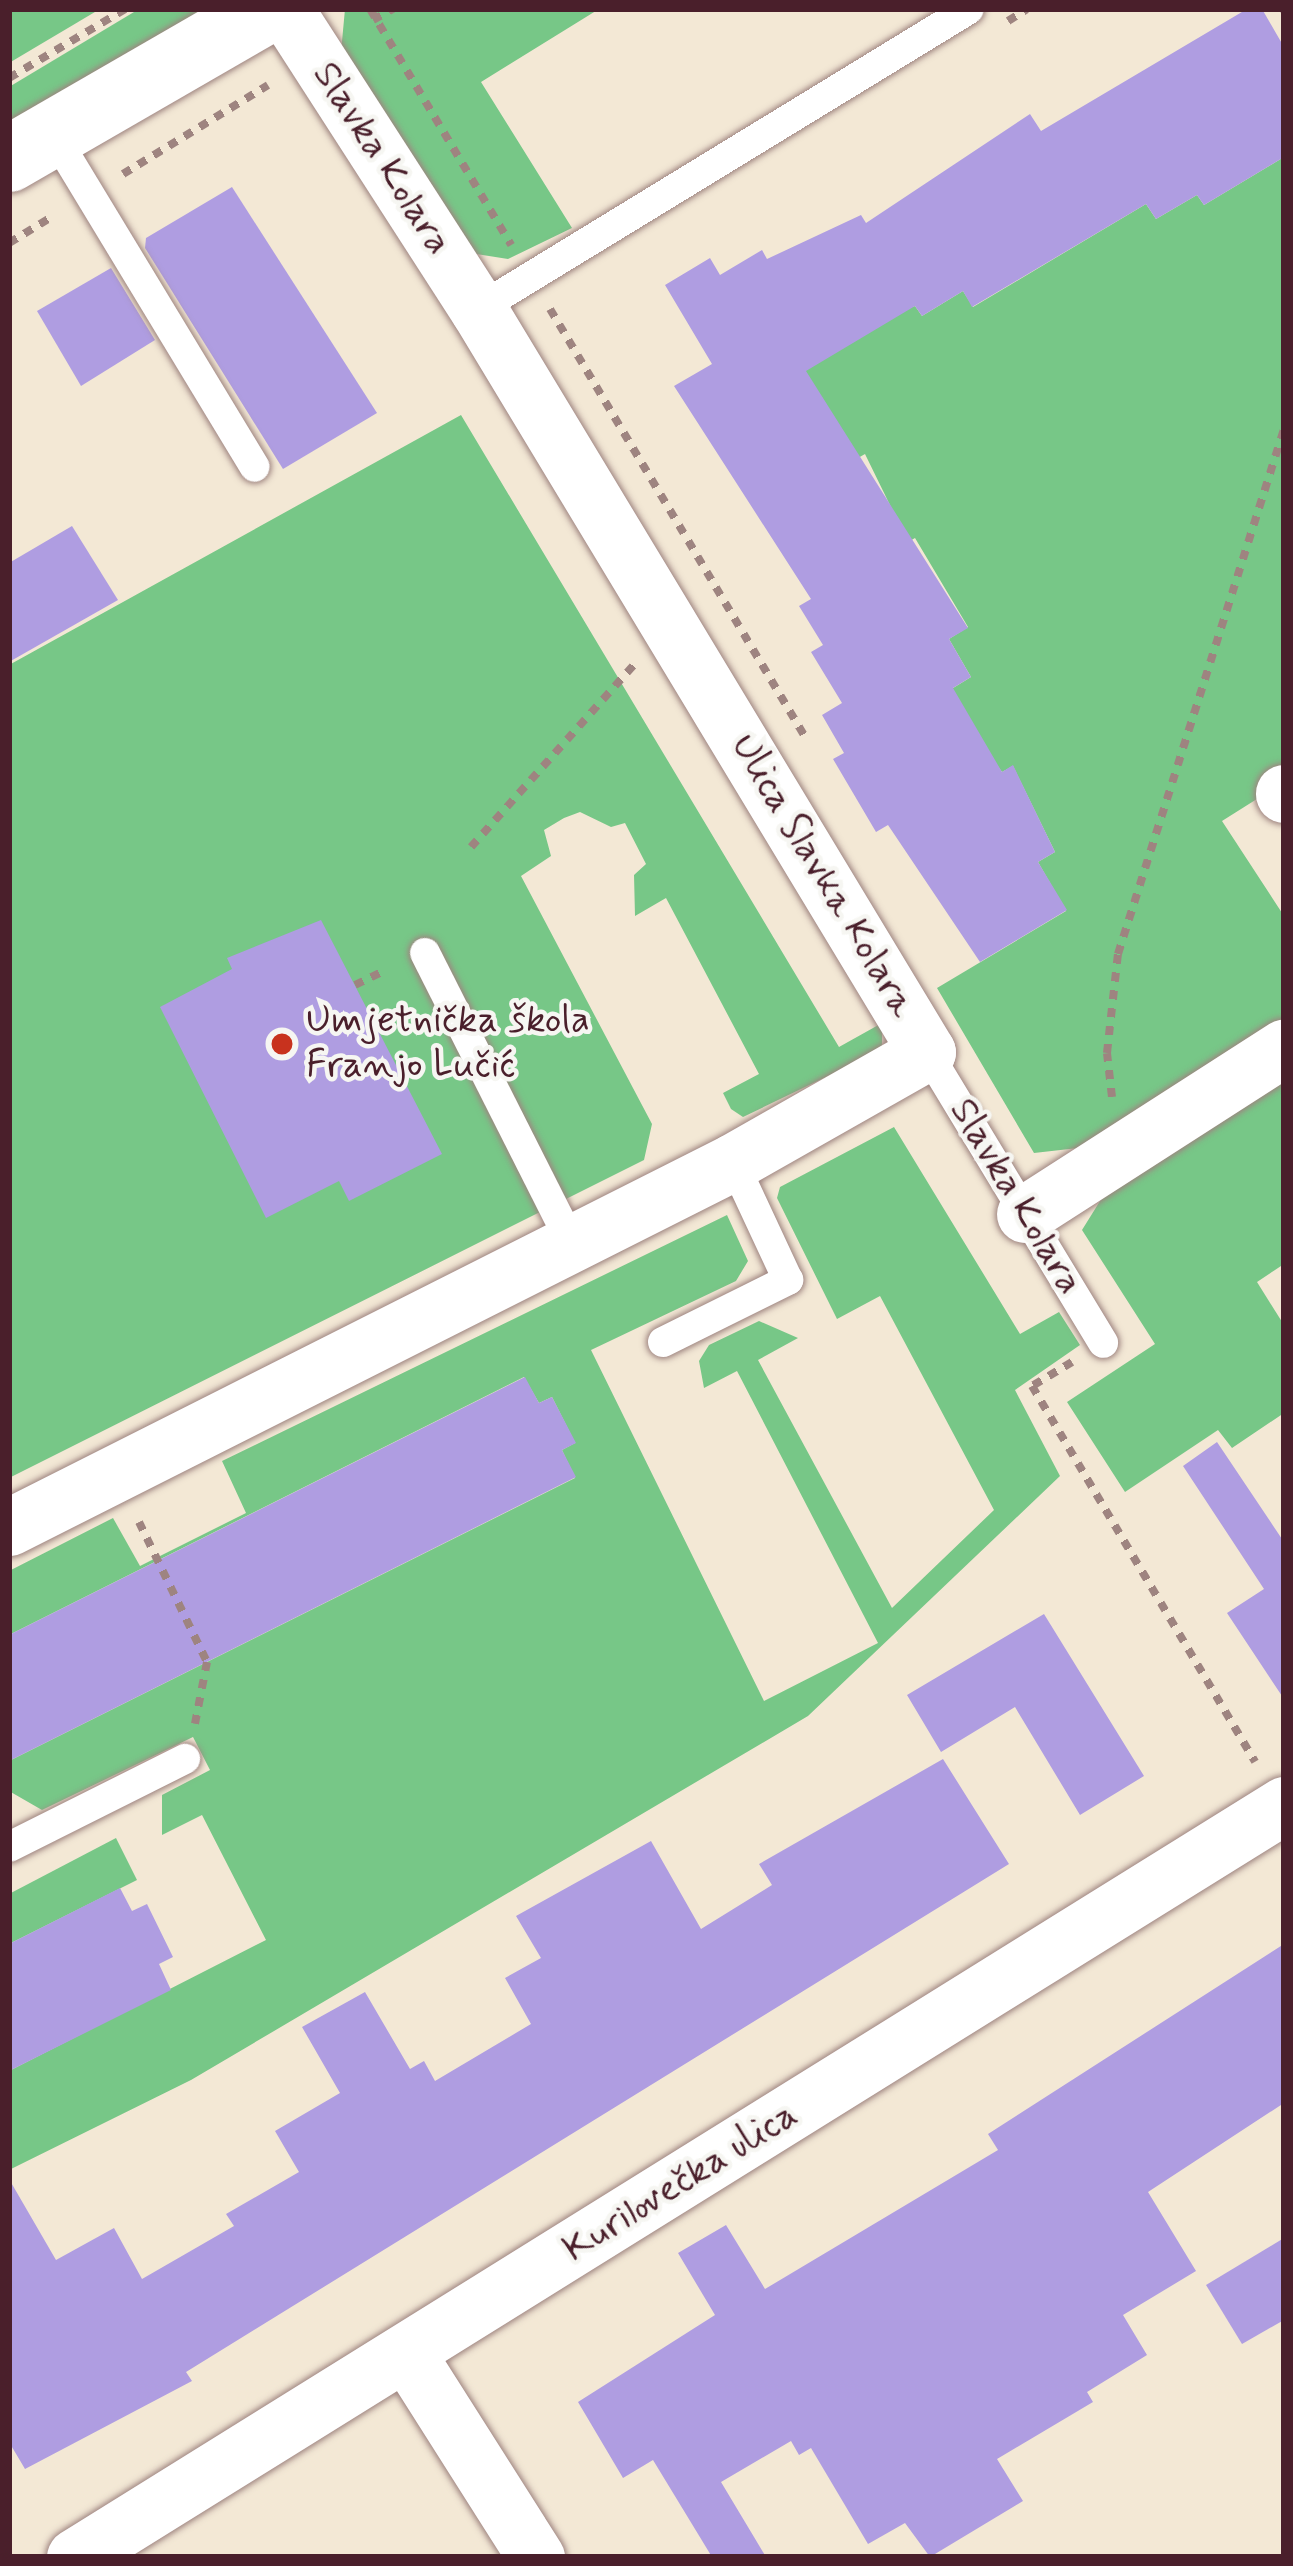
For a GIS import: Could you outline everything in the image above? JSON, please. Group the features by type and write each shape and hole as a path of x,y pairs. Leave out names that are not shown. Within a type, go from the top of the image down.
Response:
{"main road":[{"path":"31,147 268,9"}],"street":[{"name":"Slavka Kolara","path":"285,9 478,309"},
{"name":"Ulica Slavka Kolara","path":"9,1527 569,1238 733,1162 927,1052 478,309"},
{"path":"1025,1214 1284,1048"},
{"name":"Kurilovečka ulica","path":"75,2557 406,2354 1276,1793"},
{"path":"406,2354 536,2557"}],"lane":[{"path":"478,309 970,9"},
{"path":"31,147 90,194 255,467"},
{"path":"425,952 569,1238"},
{"name":"Slavka Kolara","path":"927,1052 1103,1343"},
{"path":"663,1342 788,1280 733,1162"},
{"path":"9,1847 185,1759"}],"path":[{"path":"9,78 125,9"},
{"path":"9,243 393,9"},
{"path":"1115,1118 1107,1053 1118,954 1284,429"},
{"path":"471,847 673,628"},
{"path":"1103,1343 1032,1386 1276,1793"},
{"path":"130,1498 207,1662 185,1759"}],"green space":[{"path":"9,9 100,9 9,63"},
{"path":"139,9 205,9 9,124 9,87"},
{"path":"345,9 599,9 481,82 572,228 508,259 470,253 341,52"},
{"path":"1284,157 1284,782 1222,821 1284,916 1284,1022 1087,1147 1034,1153 937,988 1066,911 1038,862 1055,852 1013,766 1002,772 945,693 971,677 949,639 968,627 915,538 908,542 865,454 858,458 801,379 818,343 915,306 922,316 963,291 973,307 1146,204 1156,219 1197,195 1204,205"},
{"path":"461,415 839,1047 882,1023 882,1050 743,1117 731,1109 723,1093 759,1074 666,898 635,916 634,875 646,864 625,823 611,827 580,812 564,818 544,830 551,856 521,876 652,1124 644,1160 9,1478 9,665"},
{"path":"1284,1069 1284,1264 1257,1282 1284,1325 1284,1413 1232,1448 1218,1430 1125,1492 1067,1402 1155,1344 1082,1230 1110,1185"},
{"path":"894,1127 1020,1334 1059,1312 1080,1345 1015,1390 1060,1476 808,1716 191,2080 9,2170 9,2071 266,1940 202,1815 162,1835 162,1795 210,1770 193,1737 42,1810 9,1791 9,1761 575,1478 562,1450 575,1443 552,1397 539,1403 524,1377 9,1635 9,1571 113,1518 140,1566 246,1513 222,1461 727,1215 748,1261 736,1281 591,1350 764,1701 878,1643 737,1371 704,1388 699,1361 709,1345 759,1321 798,1338 758,1360 892,1608 994,1510 880,1296 837,1319 777,1198 780,1187"},
{"path":"116,1838 137,1880 9,1944 9,1894"}],"building":[{"path":"1247,9 1262,9 1284,47 1284,157 1204,205 1197,195 1156,219 1146,204 972,307 963,291 922,316 915,306 806,371 968,628 949,639 971,677 953,688 1002,772 1013,765 1055,852 1038,862 1067,910 980,962 888,825 876,832 833,759 844,753 822,715 842,703 811,652 823,645 799,606 811,599 674,386 712,364 665,285 710,258 720,275 762,250 767,259 861,215 866,223 1030,114 1041,131"},
{"path":"232,187 377,413 283,469 145,248 146,238"},
{"path":"111,268 155,340 81,386 37,311"},
{"path":"72,526 118,600 9,662 9,563"},
{"name":"Umjetnička škola Franjo Lučić","path":"321,920 442,1154 349,1201 339,1181 266,1218 160,1007 232,969 227,958"},
{"path":"525,1377 539,1403 552,1397 576,1443 562,1450 576,1477 9,1761 9,1635"},
{"path":"1217,1442 1284,1542 1284,1699 1227,1613 1264,1589 1183,1466"},
{"path":"1044,1614 1144,1776 1080,1815 1015,1707 941,1752 907,1695"},
{"path":"943,1759 1009,1864 186,2372 192,2381 25,2469 9,2442 9,2179 56,2260 114,2228 142,2279 234,2226 226,2214 299,2172 275,2131 340,2093 302,2027 365,1992 410,2069 424,2061 435,2081 531,2024 505,1978 541,1958 516,1916 651,1841 701,1929 772,1885 759,1864"},
{"path":"120,1888 132,1911 147,1904 173,1957 159,1964 171,1990 9,2071 9,1944"},
{"path":"1284,1944 1284,2103 1148,2192 1196,2271 1123,2315 1147,2355 1087,2392 1093,2402 997,2459 1023,2501 930,2557 905,2523 868,2544 811,2448 799,2455 791,2441 721,2482 766,2557 712,2557 653,2460 623,2478 578,2402 715,2315 678,2253 726,2225 765,2289 998,2150 988,2134"},
{"path":"1284,2238 1284,2320 1242,2344 1206,2285"}],"place":[{"name":"Umjetnička škola Franjo Lučić","path":"282,1044"}]}
